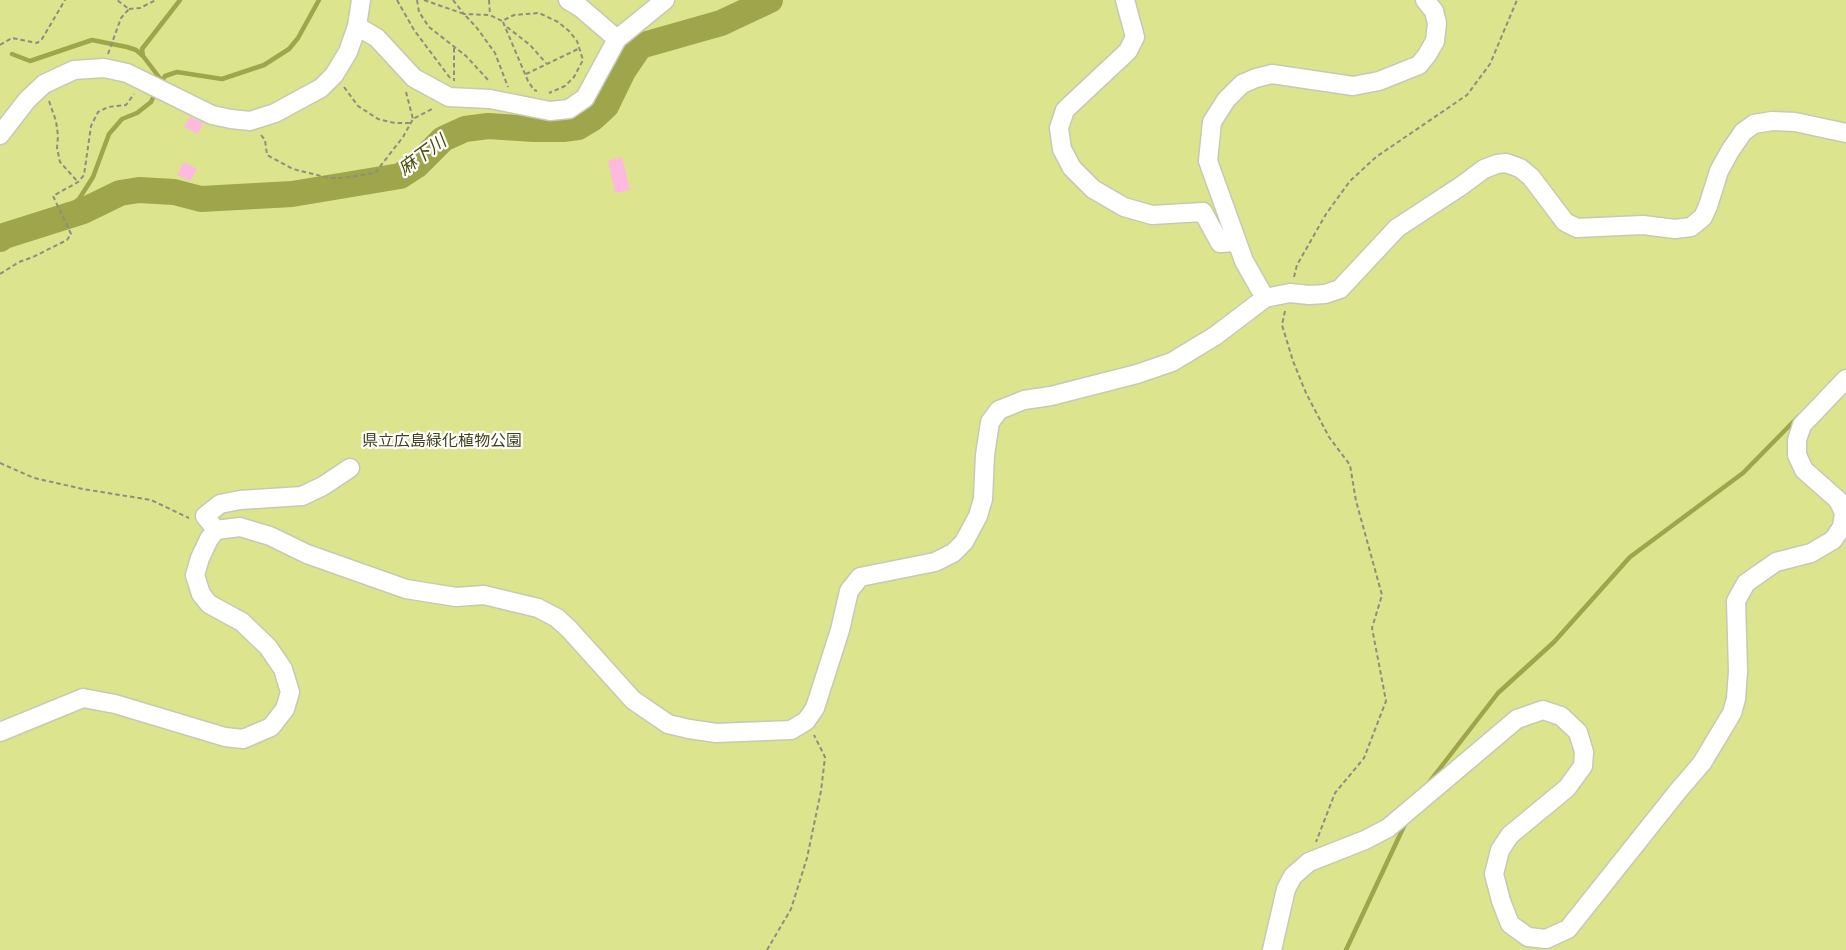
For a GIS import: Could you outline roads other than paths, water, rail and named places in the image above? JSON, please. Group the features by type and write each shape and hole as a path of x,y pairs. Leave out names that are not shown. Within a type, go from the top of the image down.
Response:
{"street":[{"path":"0,135 27,100 44,84 74,70 104,68 127,73 212,115 250,121 275,113 321,88 334,75 348,52 357,26 362,0"},
{"path":"568,0 581,8 617,39"},
{"path":"357,26 377,38 407,72 449,97 549,102 569,109 585,99 617,39 665,0"},
{"path":"1125,0 1135,38 1128,51 1065,110 1059,128 1062,149 1072,168 1093,189 1124,207 1152,215 1167,212 1203,212 1220,243 1237,242"},
{"path":"1265,298 1244,261 1208,161 1212,122 1226,100 1242,84 1272,74 1353,86 1379,81 1409,70 1419,64 1436,40 1437,23 1434,11 1425,0"},
{"path":"0,732 83,698 115,704 225,737 243,739 271,727 285,709 290,692 283,669 268,647 242,622 209,604 201,594 195,575 205,548 216,531 240,527 270,536 307,554 406,589 456,597 484,595 538,608 557,618 569,628 633,700 668,724 716,733 791,730 806,721 815,708 840,630 849,591 860,577 935,562 953,553 964,542 978,516 983,499 985,455 990,422 999,410 1024,400 1051,396 1137,374 1172,362 1215,336 1265,298 1290,293 1325,294 1341,289 1397,228 1484,169 1497,164 1520,168 1531,177 1565,222 1577,228 1643,225 1675,229 1691,227 1702,217 1708,206 1719,171 1730,151 1743,132 1754,124 1772,121 1795,122 1846,133"},
{"path":"1272,950 1286,889 1293,876 1309,862 1365,840 1388,828 1517,719 1543,710 1561,716 1578,732 1584,752 1583,766 1567,788 1510,835 1500,850 1494,874 1510,924 1528,936 1546,939 1568,929 1702,764 1732,713 1736,699 1738,671 1736,600 1746,583 1776,562 1811,553 1825,545 1833,540 1842,527 1844,513 1838,500 1804,470 1797,455 1797,440 1802,425 1846,379"},
{"path":"216,531 205,516 220,504 240,500 302,496 323,486 350,468"}],"waterway":[{"path":"162,81 143,56 142,49 180,0"},
{"path":"161,83 165,76 177,72 222,79 264,65 289,49 298,38 319,0"},
{"name":"麻下川","path":"0,239 83,211 120,193 139,190 174,192 201,199 292,194 400,176 417,165 443,139 465,129 488,126 534,129 578,127 593,118 606,106 623,71 640,46 721,23 770,0"},
{"path":"12,54 30,61 92,40 127,47 143,56"},
{"path":"55,219 79,199 93,177 109,134 122,119 137,113 151,102 156,91"},
{"path":"1427,785 1498,693 1554,642 1630,557 1743,473 1798,417"},
{"path":"1346,950 1405,824"}],"park label":[{"name":"県立広島緑化植物公園","path":"442,442"}]}
